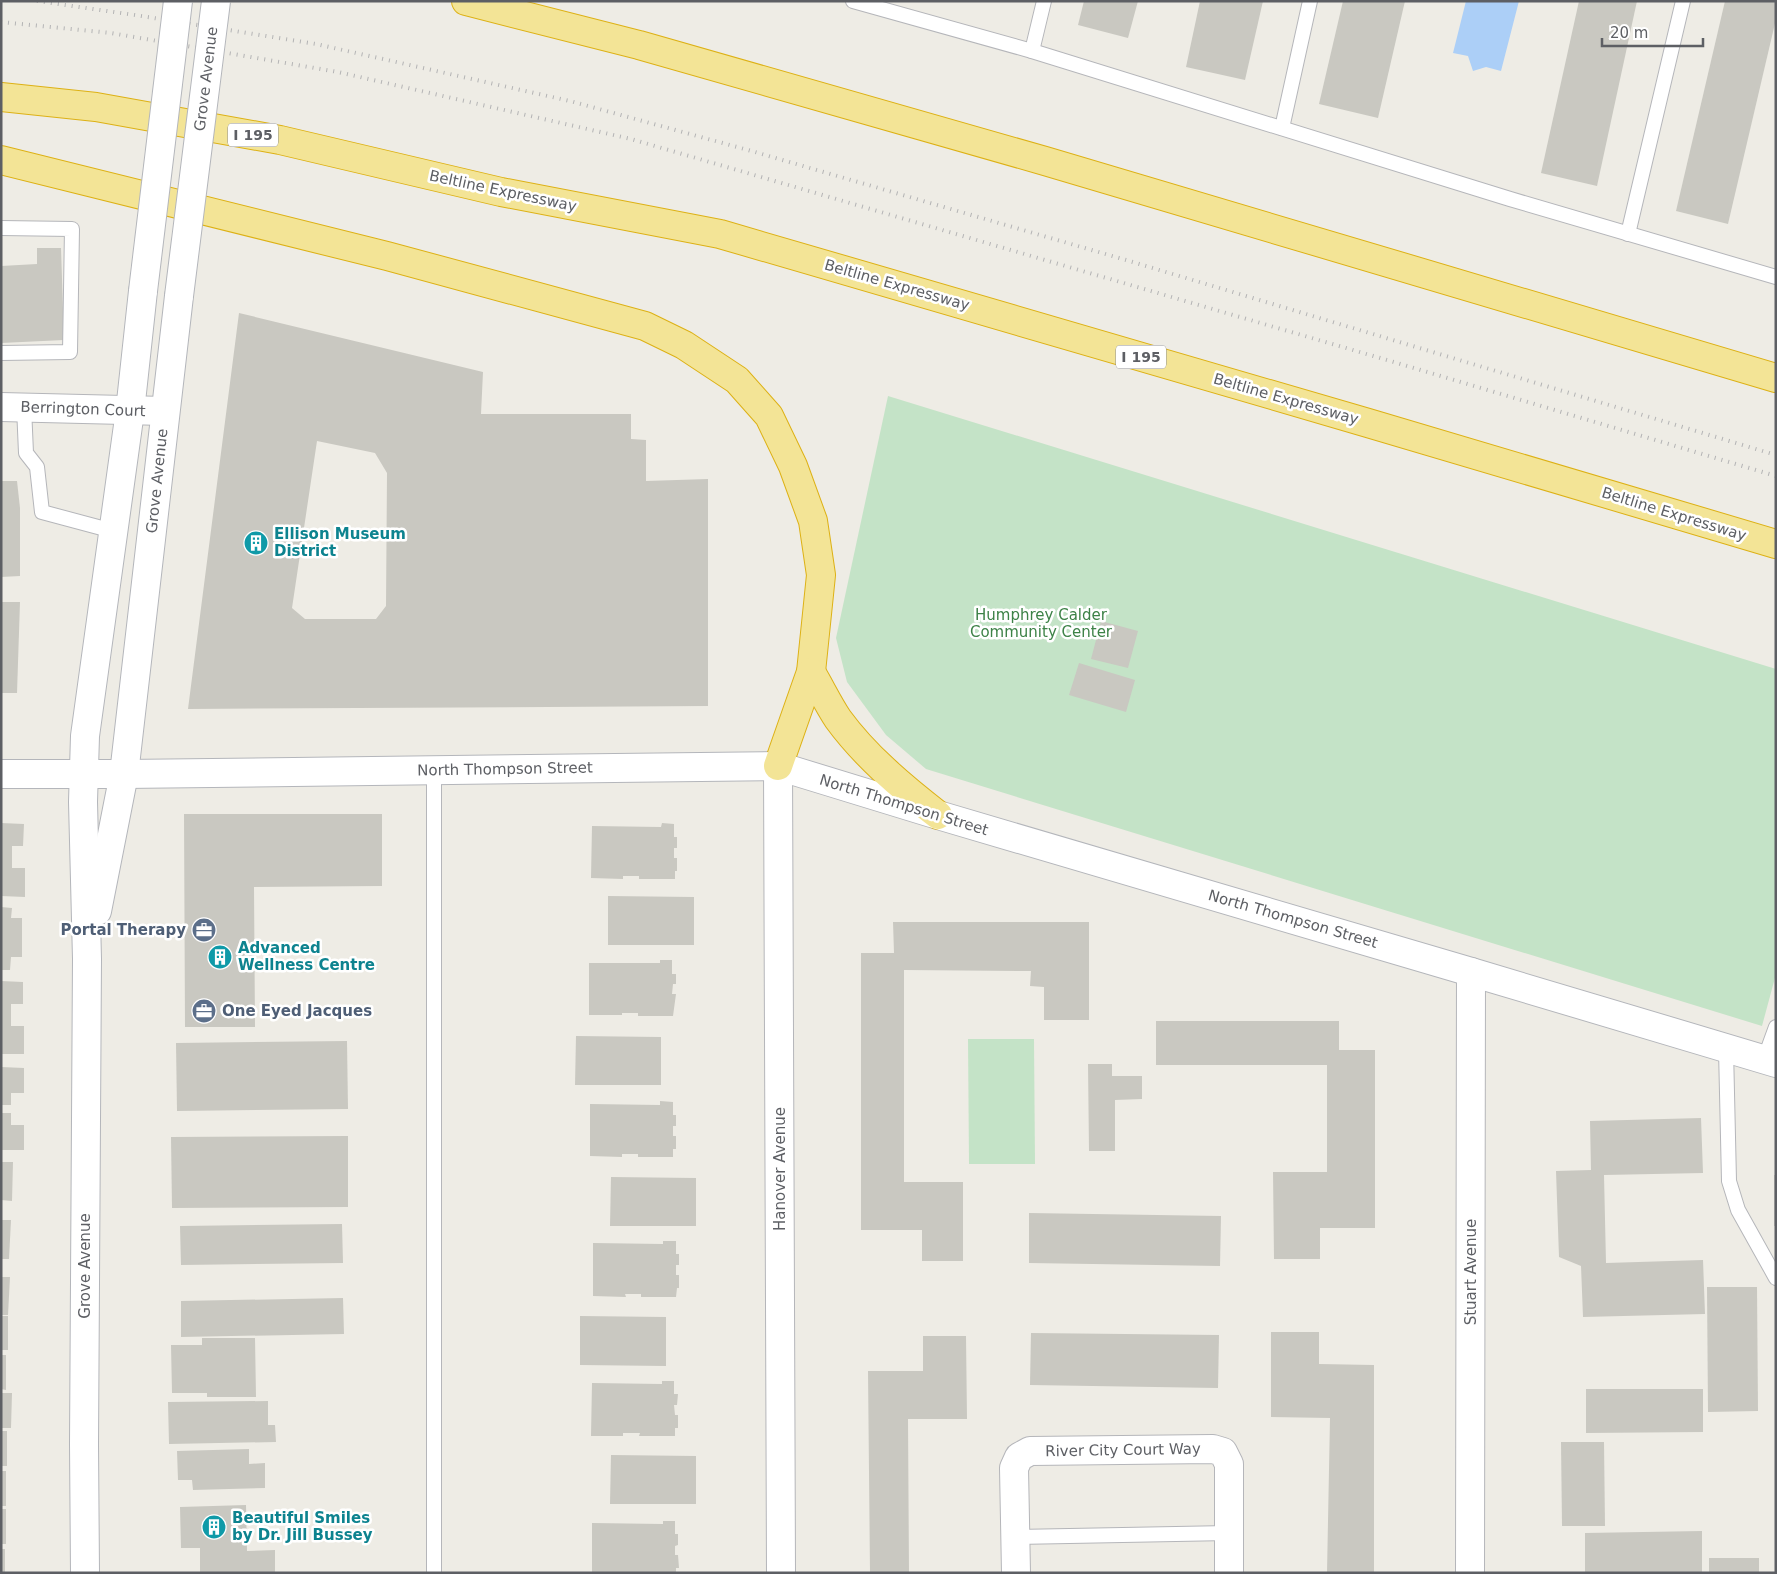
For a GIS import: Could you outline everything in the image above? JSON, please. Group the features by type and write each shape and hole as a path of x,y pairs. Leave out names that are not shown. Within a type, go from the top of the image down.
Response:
{"highway":[{"path":"466,1 639,45 1046,161 1776,378"},
{"name":"Beltline Expressway","path":"1,98 96,106 280,140 501,192 720,234 1776,544"},
{"path":"1,160 387,256 645,326 684,345 737,380 769,416 793,466 813,521 821,575 811,672 778,766"},
{"path":"811,672 838,718 869,754 906,791 938,816"}],"main road":[{"name":"Grove Avenue","path":"85,1573 87,959 83,802 86,723 130,411 178,1"},
{"name":"Grove Avenue","path":"87,959 124,774 165,411 216,1"},
{"name":"Berrington Court","path":"12,407 165,411"},
{"name":"North Thompson Street","path":"1,774 778,766 938,816 1471,972 1770,1062"},
{"name":"Hanover Avenue","path":"778,766 781,1573"},
{"name":"Stuart Avenue","path":"1470,1573 1471,972"},
{"name":"River City Court Way","path":"1016,1573 1014,1468 1019,1457 1030,1451 1213,1449 1223,1452 1229,1464 1229,1573"}],"lane":[{"path":"853,1 1032,51 1510,199 1776,277"},
{"path":"1032,51 1044,1"},
{"path":"1282,128 1310,1"},
{"path":"1628,234 1682,1"},
{"path":"1,228 72,229 70,352 1,353"},
{"path":"12,407 26,453 38,467 42,512 113,531"},
{"path":"434,770 434,1573"},
{"path":"1770,1062 1776,1027"},
{"path":"1726,1049 1729,1181 1738,1210 1776,1278"},
{"path":"1016,1537 1229,1533"}],"green space":[{"name":"Humphrey Calder Community Center","path":"888,396 1776,669 1776,974 1762,1026 926,769 886,735 847,682 836,638"},
{"path":"968,1039 1034,1039 1035,1164 969,1164"}],"water":[{"path":"1466,1 1519,1 1501,71 1486,67 1473,71 1468,56 1453,53"}],"building":[{"path":"1084,1 1138,1 1128,38 1078,25"},
{"path":"1200,1 1263,1 1245,80 1186,67"},
{"path":"1343,1 1405,1 1378,118 1319,104"},
{"path":"1579,1 1637,1 1597,186 1541,173"},
{"path":"1725,1 1776,1 1776,19 1728,224 1676,211"},
{"path":"37,248 61,248 64,340 1,343 1,266 37,264"},
{"name":"Ellison Museum District","path":"239,313 483,372 481,414 631,414 631,439 646,440 646,481 708,479 708,706 188,709","holes":["317,441 375,453 387,473 386,606 376,619 305,619 292,608"]},
{"path":"1,481 17,481 20,508 20,576 1,577"},
{"path":"1,602 20,602 17,693 1,693"},
{"path":"1101,621 1138,631 1128,668 1091,659"},
{"path":"1079,663 1135,680 1126,712 1069,695"},
{"name":"Advanced Wellness Centre","path":"184,814 382,814 382,886 254,887 255,1027 185,1027"},
{"path":"1,823 24,824 23,846 12,846 12,868 25,868 25,897 1,896"},
{"path":"662,823 674,824 674,837 677,837 677,848 674,848 674,858 677,858 675,879 639,879 639,876 623,876 623,879 591,878 592,826 661,827"},
{"path":"608,896 694,897 694,945 608,945"},
{"path":"1,907 12,908 11,918 22,918 22,957 11,957 10,970 1,970"},
{"path":"893,922 1089,922 1089,1020 1044,1020 1044,987 1030,986 1031,971 904,970 904,1182 963,1182 963,1261 922,1261 922,1230 861,1230 861,953 894,953"},
{"path":"660,960 672,960 672,974 676,974 676,984 673,984 672,994 676,994 673,1016 638,1016 638,1013 589,1015 589,963 660,963"},
{"path":"1,981 23,982 23,1004 11,1004 11,1026 24,1026 24,1054 1,1054"},
{"path":"1156,1021 1339,1021 1339,1050 1375,1050 1375,1228 1320,1228 1320,1259 1274,1259 1273,1172 1327,1172 1327,1065 1156,1065"},
{"path":"576,1036 661,1037 661,1085 575,1085"},
{"path":"347,1041 348,1109 177,1111 176,1043"},
{"path":"1088,1064 1112,1064 1112,1076 1142,1076 1142,1099 1115,1100 1115,1151 1089,1151"},
{"path":"1,1067 24,1068 24,1093 11,1093 11,1105 1,1105"},
{"path":"660,1101 673,1102 673,1115 676,1115 676,1126 673,1126 673,1136 676,1136 676,1149 673,1149 673,1157 638,1157 638,1154 622,1154 622,1157 590,1156 590,1104 660,1105"},
{"path":"1,1113 11,1113 11,1125 24,1125 24,1150 1,1150"},
{"path":"1701,1118 1703,1173 1604,1175 1606,1263 1703,1260 1705,1314 1583,1317 1581,1266 1559,1257 1556,1171 1591,1170 1590,1121"},
{"path":"348,1136 348,1207 172,1208 171,1137"},
{"path":"1,1162 13,1162 12,1201 1,1200"},
{"path":"1774,1175 1776,1175 1776,1226 1774,1226"},
{"path":"611,1177 696,1178 696,1226 610,1226"},
{"path":"1029,1213 1221,1216 1220,1266 1029,1263"},
{"path":"1,1220 11,1220 9,1259 1,1259"},
{"path":"342,1224 343,1263 181,1265 180,1226"},
{"path":"663,1241 676,1241 676,1254 679,1254 679,1265 676,1265 676,1275 679,1275 679,1288 677,1288 676,1297 641,1297 641,1294 625,1294 626,1297 593,1296 593,1243 663,1244"},
{"path":"1,1277 10,1277 8,1315 1,1315"},
{"path":"1707,1287 1757,1287 1758,1411 1708,1412"},
{"path":"343,1298 344,1334 181,1337 181,1301"},
{"path":"1,1316 8,1316 8,1350 1,1350"},
{"path":"580,1316 666,1317 666,1366 580,1365"},
{"path":"1271,1332 1319,1332 1319,1364 1374,1365 1374,1573 1327,1573 1330,1418 1271,1417"},
{"path":"1031,1333 1219,1335 1218,1388 1030,1385"},
{"path":"923,1336 966,1336 967,1419 908,1419 909,1573 870,1573 868,1371 923,1371"},
{"path":"202,1338 255,1338 256,1397 207,1397 207,1393 172,1393 171,1345 202,1345"},
{"path":"1,1355 6,1355 6,1390 1,1389"},
{"path":"662,1381 674,1381 674,1394 678,1394 677,1405 674,1405 675,1415 678,1415 678,1428 675,1428 675,1436 639,1436 640,1433 623,1433 623,1436 591,1436 592,1383 662,1384"},
{"path":"1586,1389 1703,1389 1703,1432 1586,1433"},
{"path":"1,1393 12,1393 11,1428 1,1428"},
{"path":"268,1401 268,1425 275,1425 276,1442 169,1444 168,1402"},
{"path":"1,1431 7,1431 7,1466 1,1466"},
{"path":"1561,1442 1604,1442 1605,1526 1562,1526"},
{"path":"249,1449 249,1464 265,1463 265,1488 193,1490 192,1480 178,1480 177,1451"},
{"path":"611,1455 696,1456 696,1504 610,1504"},
{"path":"1,1471 6,1471 6,1506 1,1506"},
{"name":"Beautiful Smiles by Dr. Jill Bussey","path":"246,1505 247,1551 275,1550 275,1573 200,1573 200,1548 181,1548 180,1507"},
{"path":"1,1509 6,1509 6,1544 1,1544"},
{"path":"663,1521 675,1521 675,1534 678,1534 678,1545 675,1546 675,1555 678,1555 679,1568 676,1568 676,1573 592,1573 592,1523 663,1524"},
{"path":"1702,1531 1702,1573 1585,1573 1585,1533"},
{"path":"1,1549 5,1549 5,1573 1,1573"},
{"path":"1709,1558 1759,1558 1759,1573 1709,1573"}],"railway":[{"path":"37,1 316,44 570,101 748,150 1126,260 1776,455"},
{"path":"1,22 111,33 338,72 631,139 1776,476"}],"place":[{"name":"Ellison Museum District","path":"256,543"},
{"name":"Portal Therapy","path":"204,930"},
{"name":"Advanced Wellness Centre","path":"220,957"},
{"name":"One Eyed Jacques","path":"204,1011"},
{"name":"Beautiful Smiles by Dr. Jill Bussey","path":"214,1527"}]}
